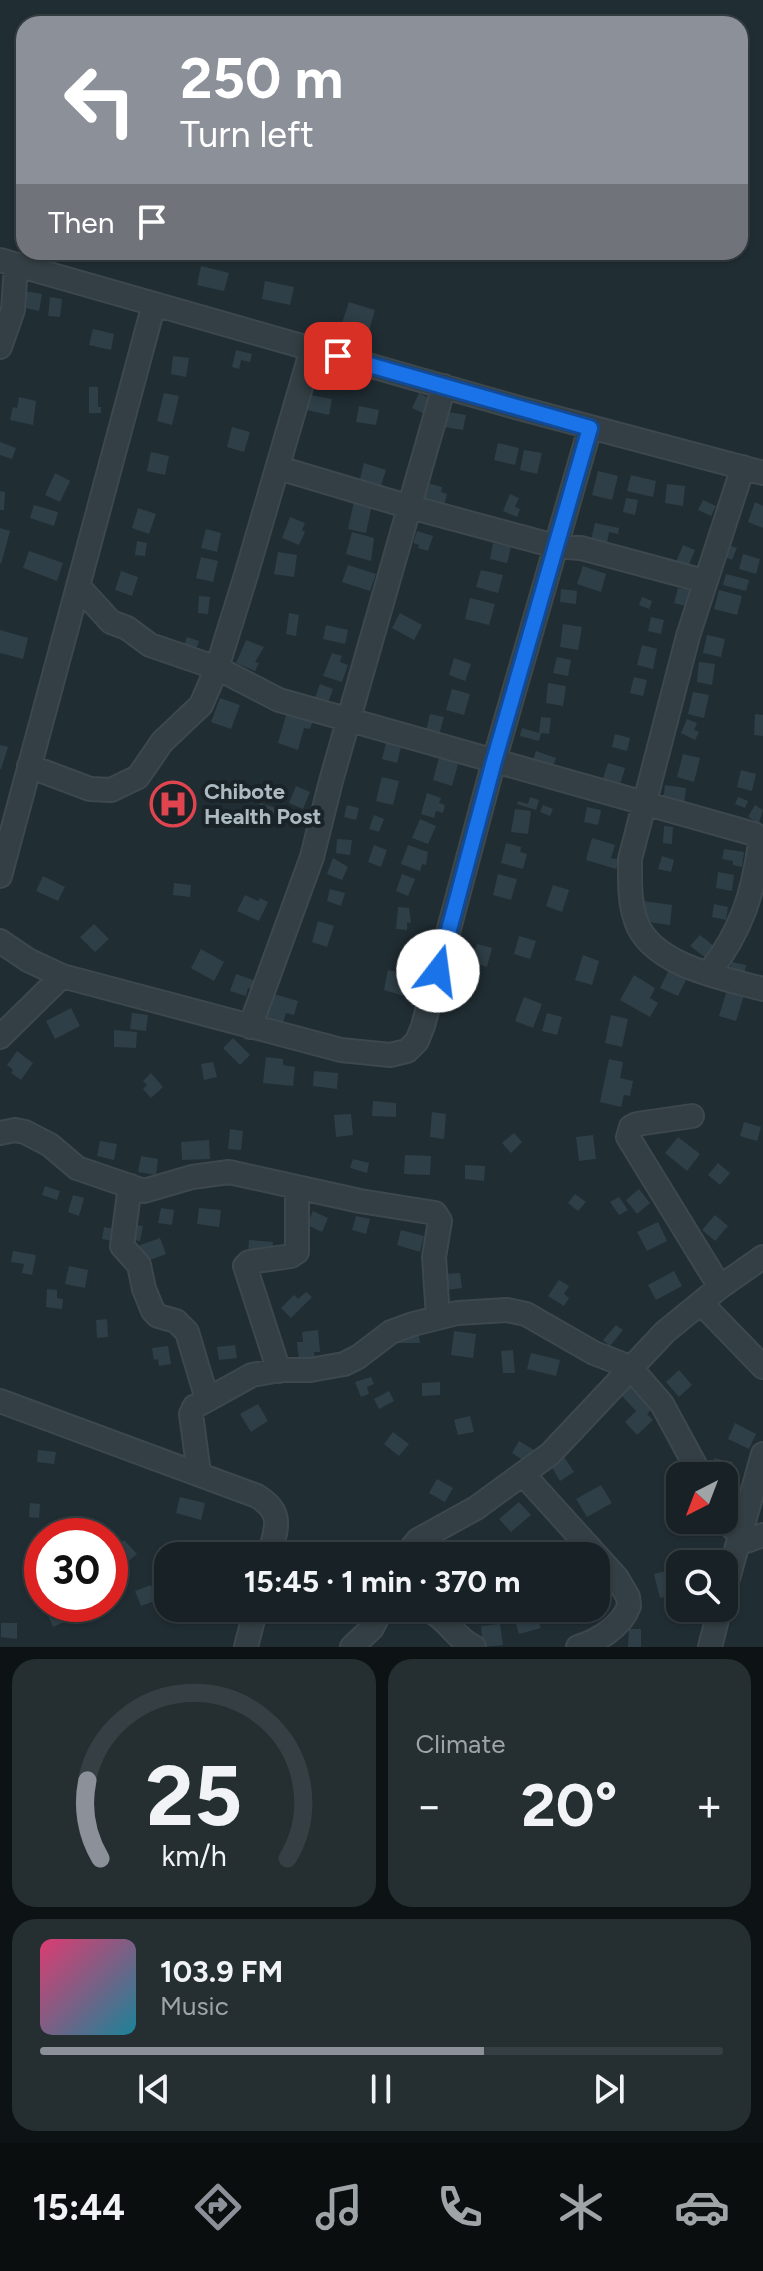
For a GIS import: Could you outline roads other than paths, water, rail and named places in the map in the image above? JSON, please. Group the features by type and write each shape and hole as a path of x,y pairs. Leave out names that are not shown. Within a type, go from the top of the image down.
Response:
{"street":[{"path":"0,347 13,310 8,262 590,428 753,470 704,581 630,859 631,905 646,941 678,962 763,989"},
{"path":"0,876 154,304"},
{"path":"29,766 90,789 111,790 146,769 162,742 198,710 217,668 312,349"},
{"path":"250,1027 307,875 444,386"},
{"path":"0,941 28,960 62,976 250,1027 370,1055 407,1051 417,1041 446,944 494,761 590,428"},
{"path":"279,468 555,546 581,548 704,581"},
{"path":"78,586 111,622 127,628 150,645 217,668 265,694 643,805 748,831 758,837 758,861 746,911 728,948 709,973"},
{"path":"0,1037 62,976"},
{"path":"692,1116 637,1124 631,1127 628,1137 720,1287"},
{"path":"0,1133 25,1132 50,1145 77,1168 150,1190 192,1177 229,1172 360,1201 435,1213 439,1216 434,1257 438,1317"},
{"path":"130,1186 122,1246 139,1265 153,1311 158,1316 176,1321 187,1332 207,1399"},
{"path":"279,1371 244,1270 249,1262 291,1256 297,1252 297,1187"},
{"path":"416,1542 432,1530 476,1508 550,1454 665,1332 763,1257"},
{"path":"701,1303 763,1367"},
{"path":"199,1473 191,1414 194,1407 252,1375 344,1364 391,1332 457,1313 507,1310 526,1314 594,1353 630,1367 662,1404 693,1462"},
{"path":"0,1401 243,1489 269,1503 276,1514 273,1542"},
{"path":"736,1550 763,1454"},
{"path":"523,1474 617,1578 628,1597 629,1606 619,1623 578,1647"},
{"path":"735,1534 739,1540"},
{"path":"739,1540 763,1535"},
{"path":"246,1647 252,1622"},
{"path":"352,1647 375,1622"},
{"path":"446,1622 462,1640 474,1647"},
{"path":"710,1647 716,1622"}],"place":[{"name":"Chibote Health Post","path":"173,804"}]}
